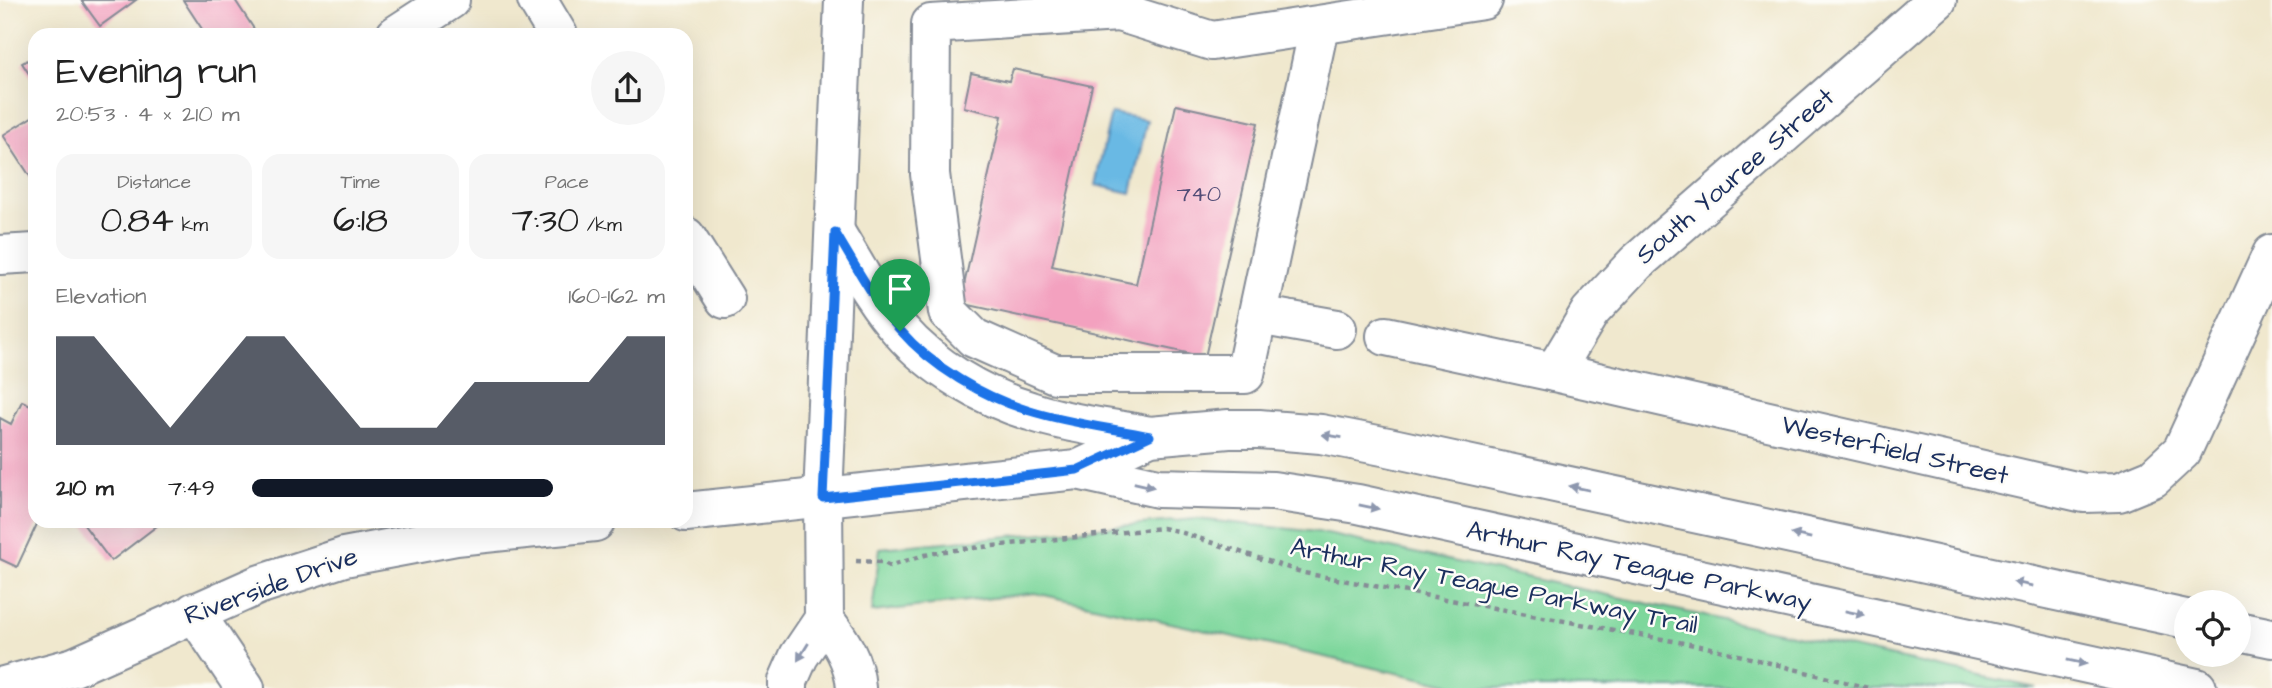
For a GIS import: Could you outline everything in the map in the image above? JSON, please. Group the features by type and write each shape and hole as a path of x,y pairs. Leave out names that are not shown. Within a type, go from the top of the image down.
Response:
{"street":[{"path":"407,28 450,0"},
{"path":"537,0 554,28"},
{"path":"788,688 788,681 799,656 824,619 823,498 844,0"},
{"path":"1319,27 1245,374 1055,374 974,338 948,312 930,174 931,24 969,10 1118,6 1212,41 1319,27 1483,0"},
{"name":"South Youree Street","path":"1554,372 1590,312 1636,263 1937,0"},
{"path":"835,232 874,296 900,331 955,376 1033,412 1150,436"},
{"path":"693,248 725,299"},
{"name":"Westerfield Street","path":"1386,336 2062,488 2084,492 2119,492 2152,478 2182,450 2272,254"},
{"path":"1258,315 1338,329"},
{"name":"Arthur Ray Teague Parkway","path":"823,498 1077,470 1150,436 1249,429 1293,431 1353,439 2174,616"},
{"name":"Arthur Ray Teague Parkway","path":"1077,470 1158,488 1273,491 1358,504 2197,688"},
{"path":"693,511 823,498"},
{"name":"Riverside Drive","path":"0,687 74,667 194,612 289,574 369,551 456,536 535,528"},
{"path":"194,612 245,688"},
{"path":"824,619 852,661 856,688"},
{"path":"2251,634 2272,638"}],"path":[{"name":"Arthur Ray Teague Parkway Trail","path":"824,561 882,562 890,566 945,551 1162,528 1304,573 1711,648 1868,688"}],"green space":[{"path":"1196,519 1318,532 2036,688 1465,688 1035,593 872,612 880,548"}],"water":[{"path":"1111,113 1147,120 1131,193 1095,185"}],"building":[{"path":"81,0 136,0 100,26"},
{"path":"183,0 235,0 253,28 201,28"},
{"path":"28,60 28,72 22,63"},
{"path":"1013,69 1092,86 1052,266 1136,284 1176,105 1258,123 1205,357 960,303 1002,116 964,107 971,73 1009,81"},
{"path":"28,119 28,173 3,135"},
{"path":"22,401 28,404 28,528 35,528 17,567 0,559 0,418 11,424"},
{"path":"86,528 154,528 111,561"}],"route":[{"path":"835,232 874,296 900,331 955,376 1017,407 1054,418 1150,436 1077,470 823,498 835,232"}]}
